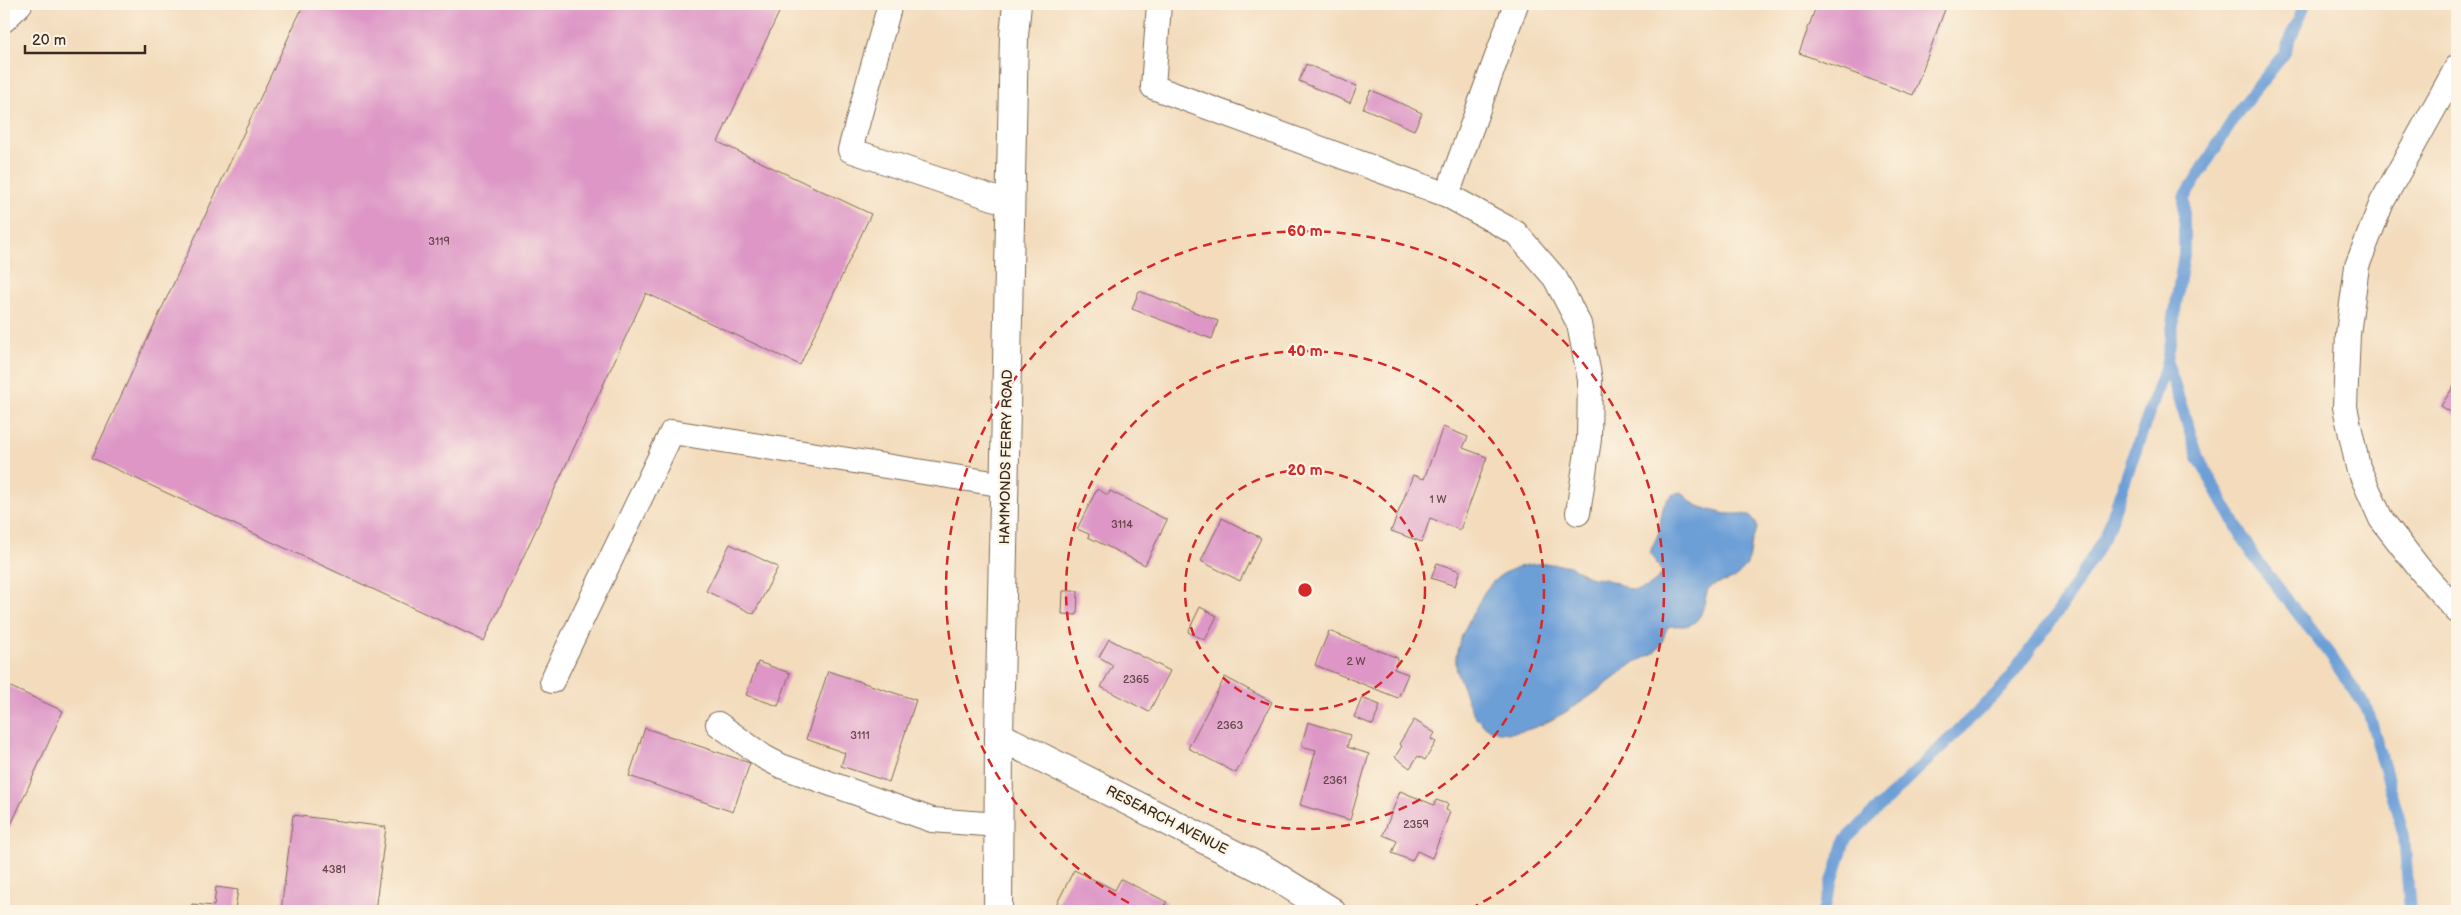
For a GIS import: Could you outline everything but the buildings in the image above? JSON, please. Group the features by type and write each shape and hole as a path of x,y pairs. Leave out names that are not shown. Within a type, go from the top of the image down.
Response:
{"street":[{"name":"HAMMONDS FERRY ROAD","path":"998,911 999,736 1014,36 1017,4"},
{"name":"RESEARCH AVENUE","path":"999,736 1267,871 1331,911"}],"lane":[{"path":"4,20 20,4"},
{"path":"890,4 850,150 1011,204"},
{"path":"1159,4 1153,87 1447,195 1516,233 1555,278 1579,324 1590,380 1589,439 1578,513"},
{"path":"1447,195 1516,4"},
{"path":"2457,67 2382,202 2357,266 2348,334 2345,407 2358,467 2381,519 2423,573 2457,611"},
{"path":"552,681 672,432 1005,485"},
{"path":"718,724 764,757 781,766 932,820 998,825"}],"water":[{"path":"1681,492 1696,505 1726,514 1746,514 1753,519 1757,530 1752,541 1746,567 1733,579 1716,584 1708,589 1702,612 1695,621 1684,626 1668,627 1657,650 1631,665 1569,710 1544,724 1519,732 1497,732 1479,721 1458,676 1456,656 1464,630 1481,598 1494,581 1510,570 1540,564 1570,566 1586,576 1608,580 1632,590 1650,586 1662,572 1650,553 1659,531 1662,512 1666,501 1674,494"}],"waterway":[{"path":"1823,911 1845,840 2002,688 2062,606 2105,537 2167,362 2184,254 2184,198 2240,109 2284,54 2305,4"},
{"path":"2167,362 2198,457 2252,554 2327,651 2368,710 2404,836 2410,911"}]}
